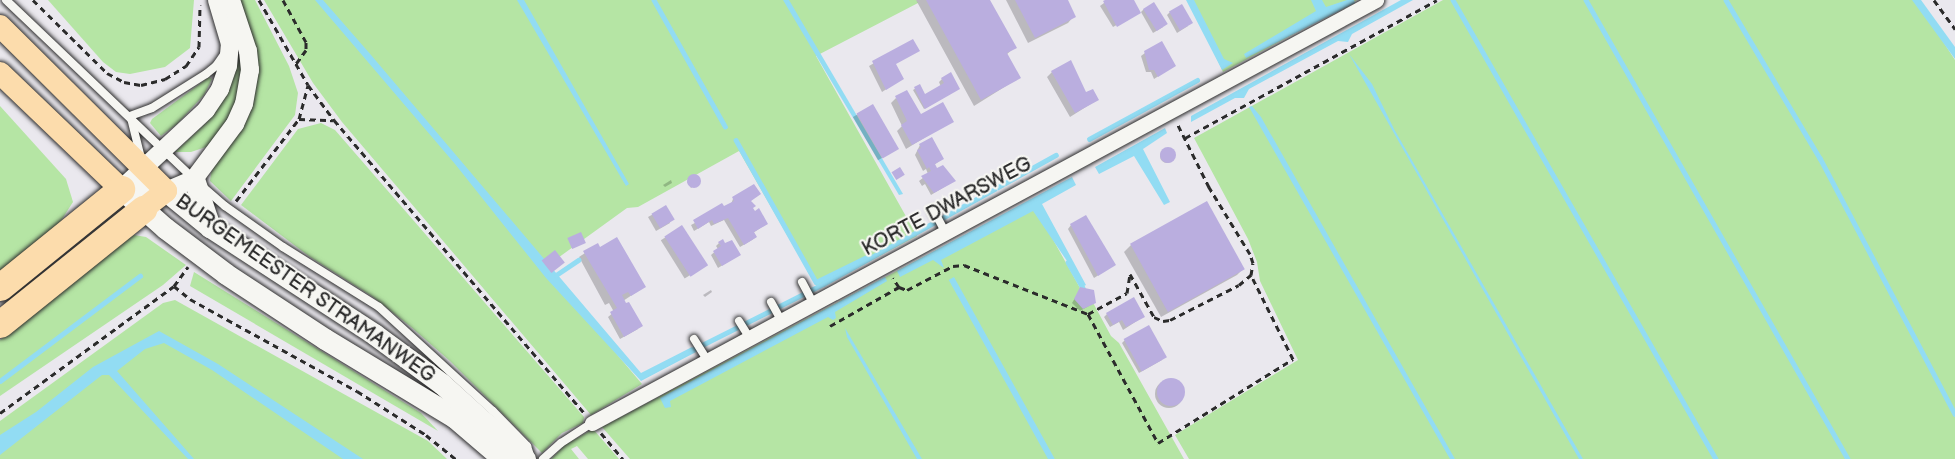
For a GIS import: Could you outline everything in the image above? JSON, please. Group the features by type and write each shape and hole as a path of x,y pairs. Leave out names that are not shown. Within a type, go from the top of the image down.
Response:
{"highway":[{"path":"0,287 121,189"},
{"path":"0,324 143,210"}],"main road":[{"name":"BURGEMEESTER STRAMANWEG","path":"0,26 166,191 210,227 374,334 441,384 525,459"},
{"name":"BURGEMEESTER STRAMANWEG","path":"0,73 143,210 226,274 325,339 454,417 503,459"},
{"path":"194,179 210,227"},
{"name":"BURGEMEESTER STRAMANWEG","path":"143,210 166,191"}],"street":[{"path":"121,189 206,110 225,74 230,44 217,0"},
{"path":"166,191 194,179 235,124 248,87 248,51 231,0"},
{"name":"KORTE DWARSWEG","path":"592,423 705,356 779,316 884,265 943,228 1170,111 1376,0"},
{"path":"143,210 144,169"}],"lane":[{"name":"BURGEMEESTER STRAMANWEG","path":"6,0 194,179 254,227 379,307 411,334 519,436 527,446 531,459"},
{"path":"144,169 130,116 152,108 206,74 220,61 230,44"},
{"path":"934,211 943,228"},
{"path":"802,282 811,299"},
{"path":"771,302 779,316"},
{"path":"740,321 747,334"},
{"path":"694,339 705,356"},
{"name":"KORTE DWARSWEG","path":"543,459 561,443 592,423"}],"path":[{"path":"33,0 107,73 124,82 141,85 165,79 186,66 199,47 201,0"},
{"path":"260,0 308,85 334,120 623,459"},
{"path":"283,0 306,42 306,50 296,64"},
{"path":"1185,138 1437,0"},
{"path":"1934,0 1955,29"},
{"path":"236,201 299,119 308,85"},
{"path":"884,265 899,287 907,290 953,266 964,265 1088,314 1158,443 1293,359 1251,275 1253,263 1250,254 1209,187 1170,111"},
{"path":"299,119 334,120"},
{"path":"0,413 174,286 188,267"},
{"path":"1088,314 1128,292 1130,274 1154,317 1163,321 1170,321 1239,285 1251,275"},
{"path":"174,286 190,299 357,391 426,435 456,459"},
{"path":"830,326 899,287"}],"green space":[{"path":"48,0 194,0 190,48 165,67 130,74 116,72 103,62"},
{"path":"239,0 255,0 289,66 298,93 295,115 231,201 210,181 211,173 258,70 254,41"},
{"path":"264,0 916,0 918,3 816,56 917,236 818,289 739,151 638,207 627,208 544,268 642,384 591,415 342,122 313,83"},
{"path":"1190,0 1357,0 1223,72"},
{"path":"1443,0 1916,0 1955,60 1955,459 1189,459 1175,435 1298,360 1260,281 1257,262 1248,239 1194,138"},
{"path":"238,44 243,50 240,100 209,146 191,152 175,152 207,122 227,95 238,62"},
{"path":"209,77 212,79 204,95 177,124 161,136 150,123 152,119"},
{"path":"0,106 66,179 73,202 55,230 0,274"},
{"path":"321,123 335,130 584,417 583,423 562,433 542,453 450,361 411,327 373,297 310,257 241,205 298,129"},
{"path":"1031,200 1080,288 1084,286 1111,336 1119,343 1184,459 630,459 602,427"},
{"path":"134,235 146,237 186,265 163,285 0,396 0,340 116,246"},
{"path":"194,272 421,413 438,431 190,286"},
{"path":"175,300 428,441 447,459 0,459 0,421 163,303"},
{"path":"593,429 619,459 588,459 577,446 571,449 579,459 551,459 565,445"}],"water":[{"path":"315,0 323,0 641,373 692,347 696,352 641,381 546,278 455,164"},
{"path":"517,0 524,0 629,184 626,186"},
{"path":"783,0 789,0 903,194 899,195"},
{"path":"1186,0 1194,0 1224,59 1233,63 1222,70"},
{"path":"1311,0 1322,0 1326,7 1347,0 1354,0 1355,3 1246,58 1244,54 1316,11"},
{"path":"1401,0 1413,0 1352,34 1348,42 1338,41 1249,89 1244,98 1235,98 1191,122 1191,116"},
{"path":"1912,0 1921,0 1955,47 1955,59"},
{"path":"1349,54 1372,84 1394,129 1583,459 1579,459"},
{"path":"1252,106 1261,117 1455,459 1450,459 1249,107"},
{"path":"1165,128 1167,133 1143,149 1170,202 1164,205 1134,156 1099,174 1095,167"},
{"path":"1072,177 1076,185 1042,204 1086,285 1084,286 1033,211 941,260 944,268 933,260 900,277 897,271"},
{"path":"885,277 887,281 835,312 836,318 833,320 828,317 670,401 671,407 665,408 660,398"},
{"path":"954,277 1055,459 1048,459 949,280"},
{"path":"845,328 922,459 917,459 847,337"},
{"path":"159,331 218,364 363,459 343,459 212,370 164,343 145,349 117,371 194,459 188,459 109,375 102,375 0,455 0,435 36,412 93,367"}],"building":[{"path":"926,0 990,0 1017,48 1007,53 1021,78 981,100"},
{"path":"1015,0 1068,0 1076,17 1035,38"},
{"path":"1134,0 1141,13 1117,27 1103,1"},
{"path":"1154,2 1168,24 1157,31 1143,9"},
{"path":"1182,4 1193,23 1180,31 1169,12"},
{"path":"913,39 920,51 896,64 904,79 886,90 872,61"},
{"path":"1162,41 1176,66 1158,77 1154,70 1149,70 1144,51"},
{"path":"1071,60 1086,92 1093,89 1099,100 1075,113 1051,71"},
{"path":"951,72 960,89 925,109 914,87 920,84 925,94 944,83 941,78"},
{"path":"907,90 921,114 943,102 954,122 912,145 901,125 907,121 895,96"},
{"path":"873,104 899,149 883,159 857,114"},
{"path":"932,137 944,159 935,164 937,168 943,165 956,181 934,193 921,176 931,171 929,167 927,169 917,150 921,148 919,144"},
{"path":"1168,147 1176,155 1168,163 1160,155"},
{"path":"900,167 905,175 896,180 892,172"},
{"path":"694,174 699,176 701,181 699,186 694,188 689,186 687,181 689,176"},
{"path":"754,184 761,194 751,201 756,206 753,208 755,211 759,208 768,224 754,232 757,237 744,245 728,218 714,224 712,220 698,229 693,220 722,203 724,206 734,201 732,197"},
{"path":"1207,201 1245,269 1168,312 1130,244"},
{"path":"666,205 675,220 660,228 651,214"},
{"path":"1086,215 1116,265 1098,276 1070,224"},
{"path":"682,225 708,265 691,277 664,236"},
{"path":"581,232 586,243 572,249 567,238"},
{"path":"617,237 646,287 631,296 628,292 622,295 626,303 629,302 643,326 624,337 610,312 617,308 583,251 598,243 600,247"},
{"path":"723,239 725,243 732,240 741,255 722,266 713,251 721,246 718,242"},
{"path":"555,250 565,263 551,273 542,260"},
{"path":"1080,287 1094,290 1096,303 1083,309 1074,299"},
{"path":"1134,297 1145,317 1126,327 1122,320 1113,325 1106,313"},
{"path":"1149,325 1167,357 1142,371 1124,339"},
{"path":"1171,378 1181,382 1185,392 1181,402 1171,406 1161,402 1157,392 1161,382"}],"waterway":[{"path":"654,0 725,126"},
{"path":"1453,0 1716,459"},
{"path":"1586,0 1848,459"},
{"path":"1726,0 1820,158 1955,414"},
{"path":"1089,139 1197,80"},
{"path":"736,140 816,282 865,258"},
{"path":"694,349 823,284 1056,155"},
{"path":"556,275 578,260"},
{"path":"1068,262 1083,288"},
{"path":"0,381 140,276"}]}
